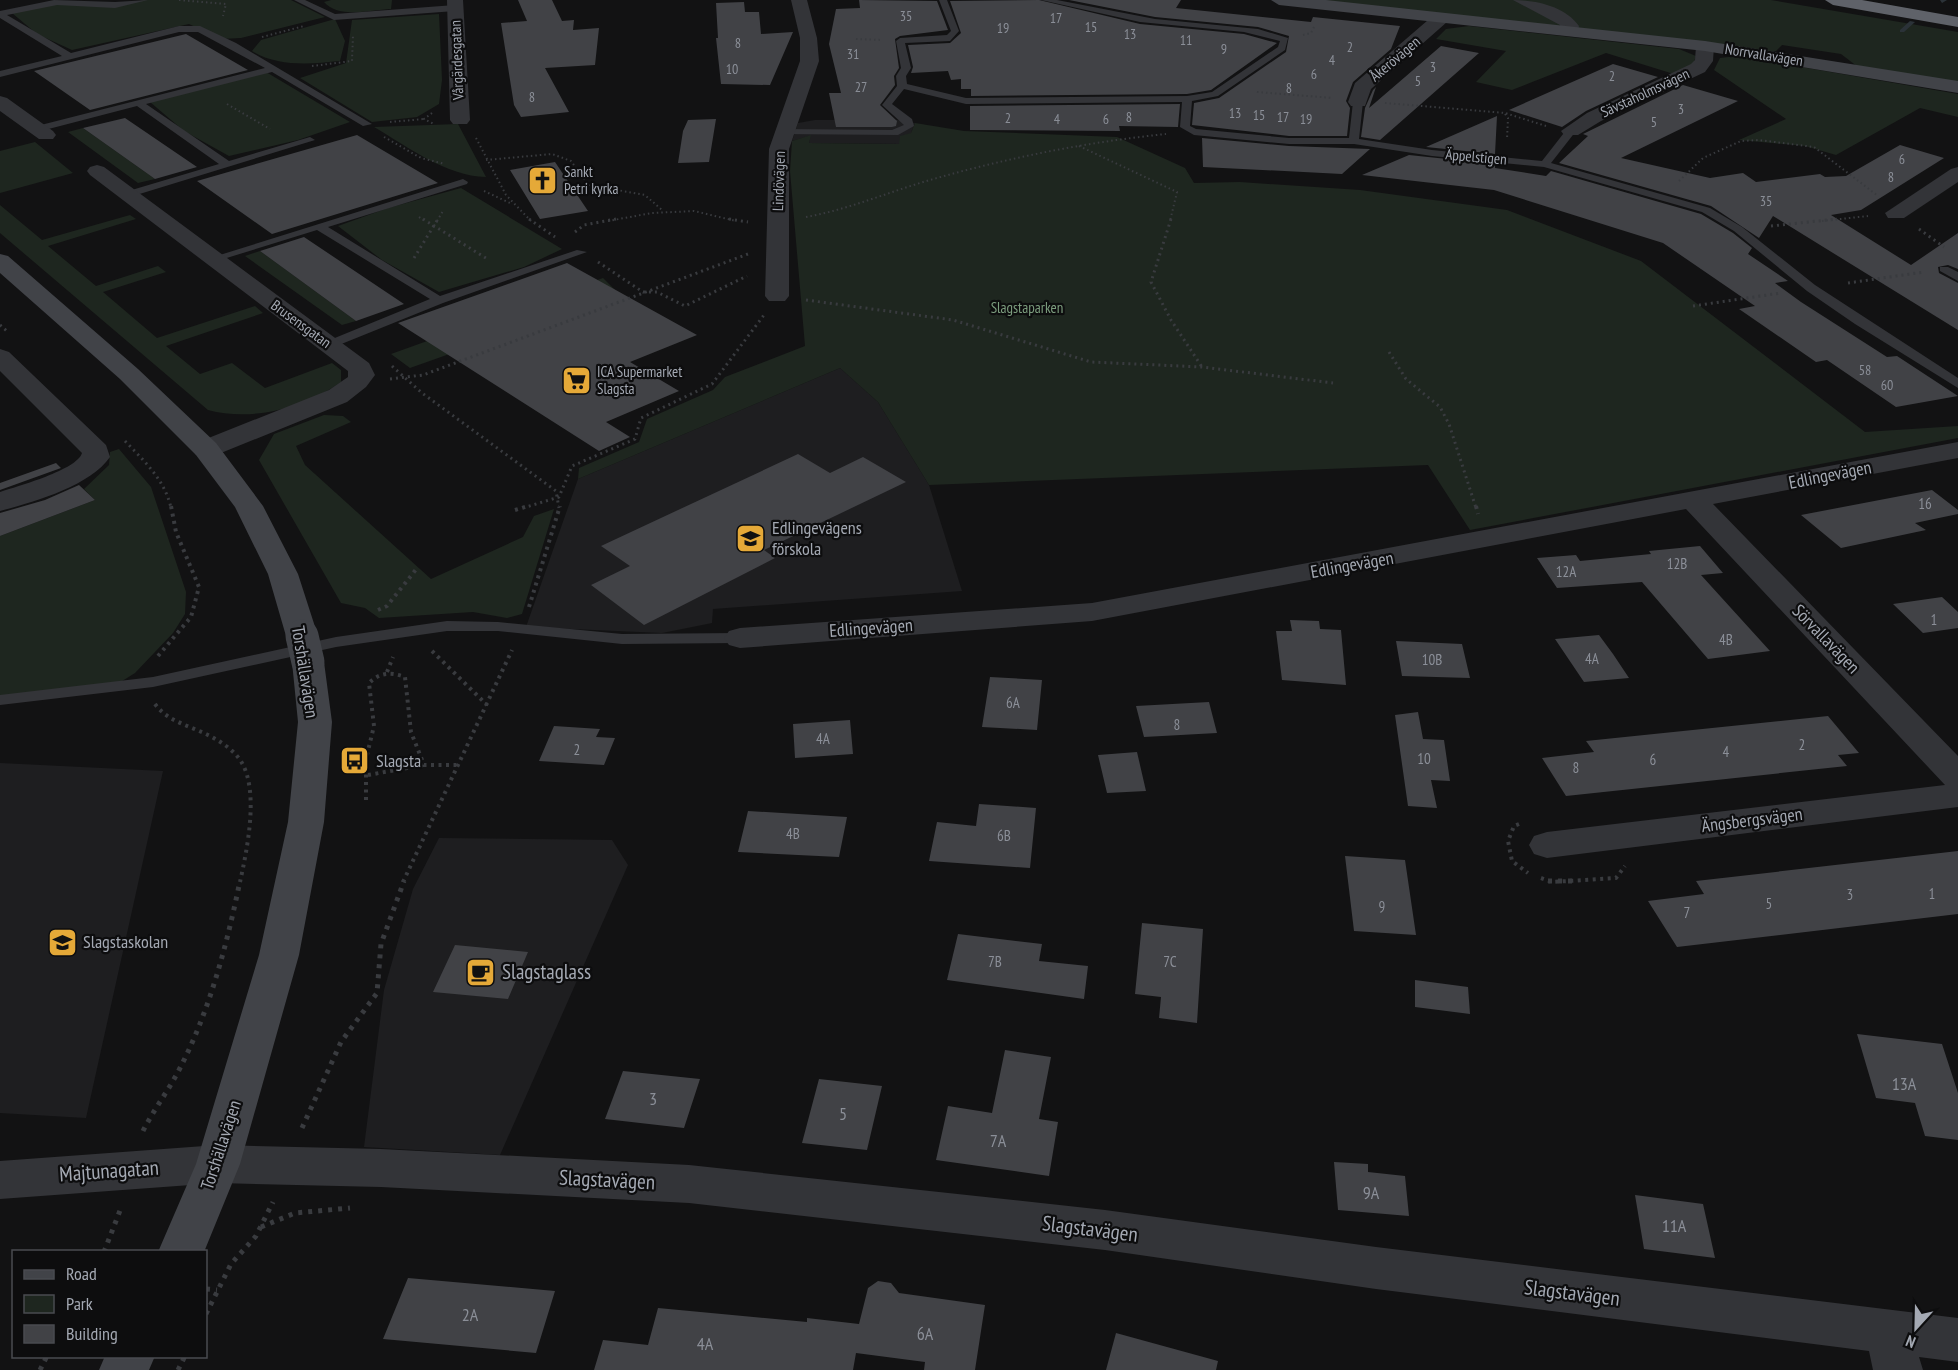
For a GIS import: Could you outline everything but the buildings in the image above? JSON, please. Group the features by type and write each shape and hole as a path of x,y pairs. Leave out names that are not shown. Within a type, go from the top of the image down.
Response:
{"highway":[{"path":"1833,0 1958,22"},
{"path":"1866,0 1958,16"}],"main road":[{"name":"Norrvallavägen","path":"1279,0 1705,46 1958,87"},
{"name":"Torshällavägen","path":"0,261 129,374 206,449 249,506 283,574 305,649 315,722 306,822 279,955 218,1164 181,1250"}],"street":[{"name":"Lindövägen","path":"777,296 778,162 783,132 810,59 808,38 799,0"},
{"path":"1521,0 1566,21 1570,26 1569,30"},
{"name":"Vårgärdesgatan","path":"455,4 460,120"},
{"name":"Åkerövägen","path":"1358,102 1362,87 1441,18"},
{"name":"Sävstaholmsvägen","path":"1571,131 1594,117 1698,68 1704,61 1705,46"},
{"path":"0,102 41,132"},
{"name":"Brusensgatan","path":"97,171 360,368 362,375 357,382"},
{"path":"1896,213 1958,173"},
{"path":"0,502 78,472 96,458 96,451 4,345"},
{"path":"206,449 338,396 357,382"},
{"name":"Edlingevägen","path":"740,638 1092,612 1958,450"},
{"name":"Sörvallavägen","path":"1694,501 1958,777"},
{"name":"Ängsbergsvägen","path":"1537,833 1958,795"},
{"name":"Slagstavägen","path":"218,1164 381,1168 688,1184 1105,1230 1893,1351 1958,1340"},
{"name":"Majtunagatan","path":"0,1180 133,1168 218,1164"}],"lane":[{"path":"0,14 57,2 115,5 144,0"},
{"path":"298,0 334,17 351,17 455,4"},
{"path":"783,132 894,133 909,126 909,121 888,108 902,86 901,76 906,68 900,41 950,38 955,31 943,0"},
{"path":"902,86 966,101 1187,99 1215,94 1282,48 1285,40 1276,36 1237,30 1172,24 1045,0"},
{"path":"0,14 46,44 68,55"},
{"path":"0,74 68,55 200,28 367,124"},
{"path":"41,132 138,103 272,69"},
{"path":"1187,99 1185,127 1194,132"},
{"name":"Åkerövägen","path":"1354,141 1358,102"},
{"path":"138,103 226,164"},
{"path":"1545,164 1571,131"},
{"name":"Äppelstigen","path":"1194,132 1289,141 1354,141 1432,153 1545,164 1706,210 1738,229 1811,288 1958,384"},
{"path":"129,194 310,141"},
{"path":"213,259 463,182"},
{"path":"318,226 398,278 439,300"},
{"path":"329,345 439,300 516,276 581,252"},
{"path":"1944,269 1958,277"},
{"path":"0,700 67,694 153,682 355,636 468,625 638,640 740,638"}],"path":[{"path":"233,45 334,17"},
{"path":"272,69 352,61 352,33 346,21 351,17"},
{"path":"200,87 296,145"},
{"path":"1223,89 1505,113 1571,131"},
{"path":"460,120 471,128 500,188 517,211 534,225 629,281 643,292"},
{"path":"564,242 584,225 663,212 699,212 732,222 778,220 834,213 938,178 1079,146 1124,138 1194,132"},
{"path":"1665,198 1688,171 1703,158 1741,141 1759,140 1806,146 1819,150 1884,200 1896,213 1949,250"},
{"path":"1079,146 1177,192 1166,239 1151,282 1171,320 1202,367"},
{"path":"486,160 552,154 572,161 589,185 645,195 663,212"},
{"path":"398,278 413,260 457,187 463,182"},
{"path":"393,202 516,276"},
{"path":"1738,229 1896,213"},
{"path":"357,382 423,375 643,292 755,252 778,248"},
{"path":"1693,306 1944,269"},
{"path":"207,1312 231,1264 261,1227 340,1042 377,993 381,944 395,899 522,629 557,514 559,497 572,466 635,439 641,418 712,384 777,296 953,320 1090,362 1202,367 1333,383"},
{"path":"0,325 4,345"},
{"path":"1389,352 1406,379 1440,407 1449,424 1479,516 1493,537"},
{"path":"405,378 422,393 550,484 559,497"},
{"path":"104,1250 120,1212 146,1124 184,1060 236,907 244,866 250,790 243,762 225,743 156,708 152,664 191,617 199,587 176,532 168,493 148,465 123,438"},
{"path":"515,510 559,497"},
{"path":"355,636 358,619 387,606 418,567"},
{"path":"397,631 398,640 430,650 487,705"},
{"path":"366,800 368,776 366,759 374,726 369,683 377,675 392,671 405,677 411,732 424,765"},
{"path":"368,776 424,765 457,765"},
{"path":"1537,833 1514,826 1508,841 1512,861 1524,872 1552,882 1616,878 1626,863"},
{"path":"261,1227 295,1213 360,1208"},
{"path":"207,1289 217,1290"}],"shaded area":[{"path":"815,120 897,120 915,123 911,133 899,144 809,143 810,136 792,141 798,123"},
{"name":"Edlingevägens förskola","path":"840,368 878,402 929,485 962,591 713,609 712,623 662,633 526,627 578,479"},
{"name":"Slagstaskolan","path":"0,763 163,771 86,1118 0,1113"},
{"path":"439,838 612,840 628,865 500,1155 364,1147 384,990 413,889"}],"green space":[{"path":"144,0 291,0 325,17 241,38 221,39 189,24 72,50 37,34 12,13 56,3 114,6"},
{"path":"392,0 391,9 346,12 330,7 324,2"},
{"path":"1303,0 1771,0 1958,32 1958,83 1858,67 1841,54 1782,45 1776,51 1770,52"},
{"path":"439,14 442,80 439,104 417,117 372,122 300,78 346,63 352,20"},
{"path":"335,19 345,41 340,61 283,62 252,51 261,40"},
{"path":"1469,26 1679,49 1696,56 1692,68 1677,75 1606,53 1512,90 1476,82 1506,51 1436,39 1446,29"},
{"path":"1738,56 1958,94 1958,117 1920,108 1836,155 1805,146 1739,140 1786,119 1714,70 1720,58"},
{"path":"266,72 350,122 298,140 229,156 184,131 150,102"},
{"name":"Slagstaparken","path":"915,123 964,131 1117,137 1185,168 1194,183 1240,182 1360,190 1507,210 1641,261 1865,432 1958,426 1958,438 1470,530 1428,465 929,485 878,402 840,368 578,479 579,468 639,442 647,419 713,390 725,377 805,346 790,171 792,141 811,135 809,143 899,144 900,136 911,133"},
{"path":"458,124 486,177 456,172 442,166 374,127"},
{"path":"83,128 155,179 138,183 68,132"},
{"path":"35,142 73,173 0,193 0,151"},
{"path":"461,188 562,249 524,267 439,292 382,260 338,226 388,208"},
{"path":"0,205 42,240 130,215 136,219 48,246 96,286 158,266 166,272 103,292 157,338 255,306 263,313 166,346 200,374 232,363 265,388 332,363 341,370 341,382 311,399 277,410 242,414 208,410 0,233"},
{"path":"260,251 356,321 342,325 245,256"},
{"path":"603,278 619,294 410,368 391,354"},
{"path":"324,415 343,416 351,422 296,446 305,465 431,579 523,537 534,516 554,509 522,614 507,618 473,612 379,618 365,608 341,603 259,460 274,434"},
{"path":"119,449 151,487 186,592 185,614 173,633 135,673 119,683 0,697 0,536 95,500 84,489 109,465 110,452"}],"waterway":[{"path":"1902,31 1912,22"}],"place":[{"name":"Sankt Petri kyrka","path":"543,181"},
{"name":"ICA Supermarket Slagsta","path":"576,381"},
{"name":"Edlingevägens förskola","path":"751,538"},
{"name":"Slagsta","path":"355,761"},
{"name":"Slagstaskolan","path":"62,942"},
{"name":"Slagstaglass","path":"481,972"}]}
